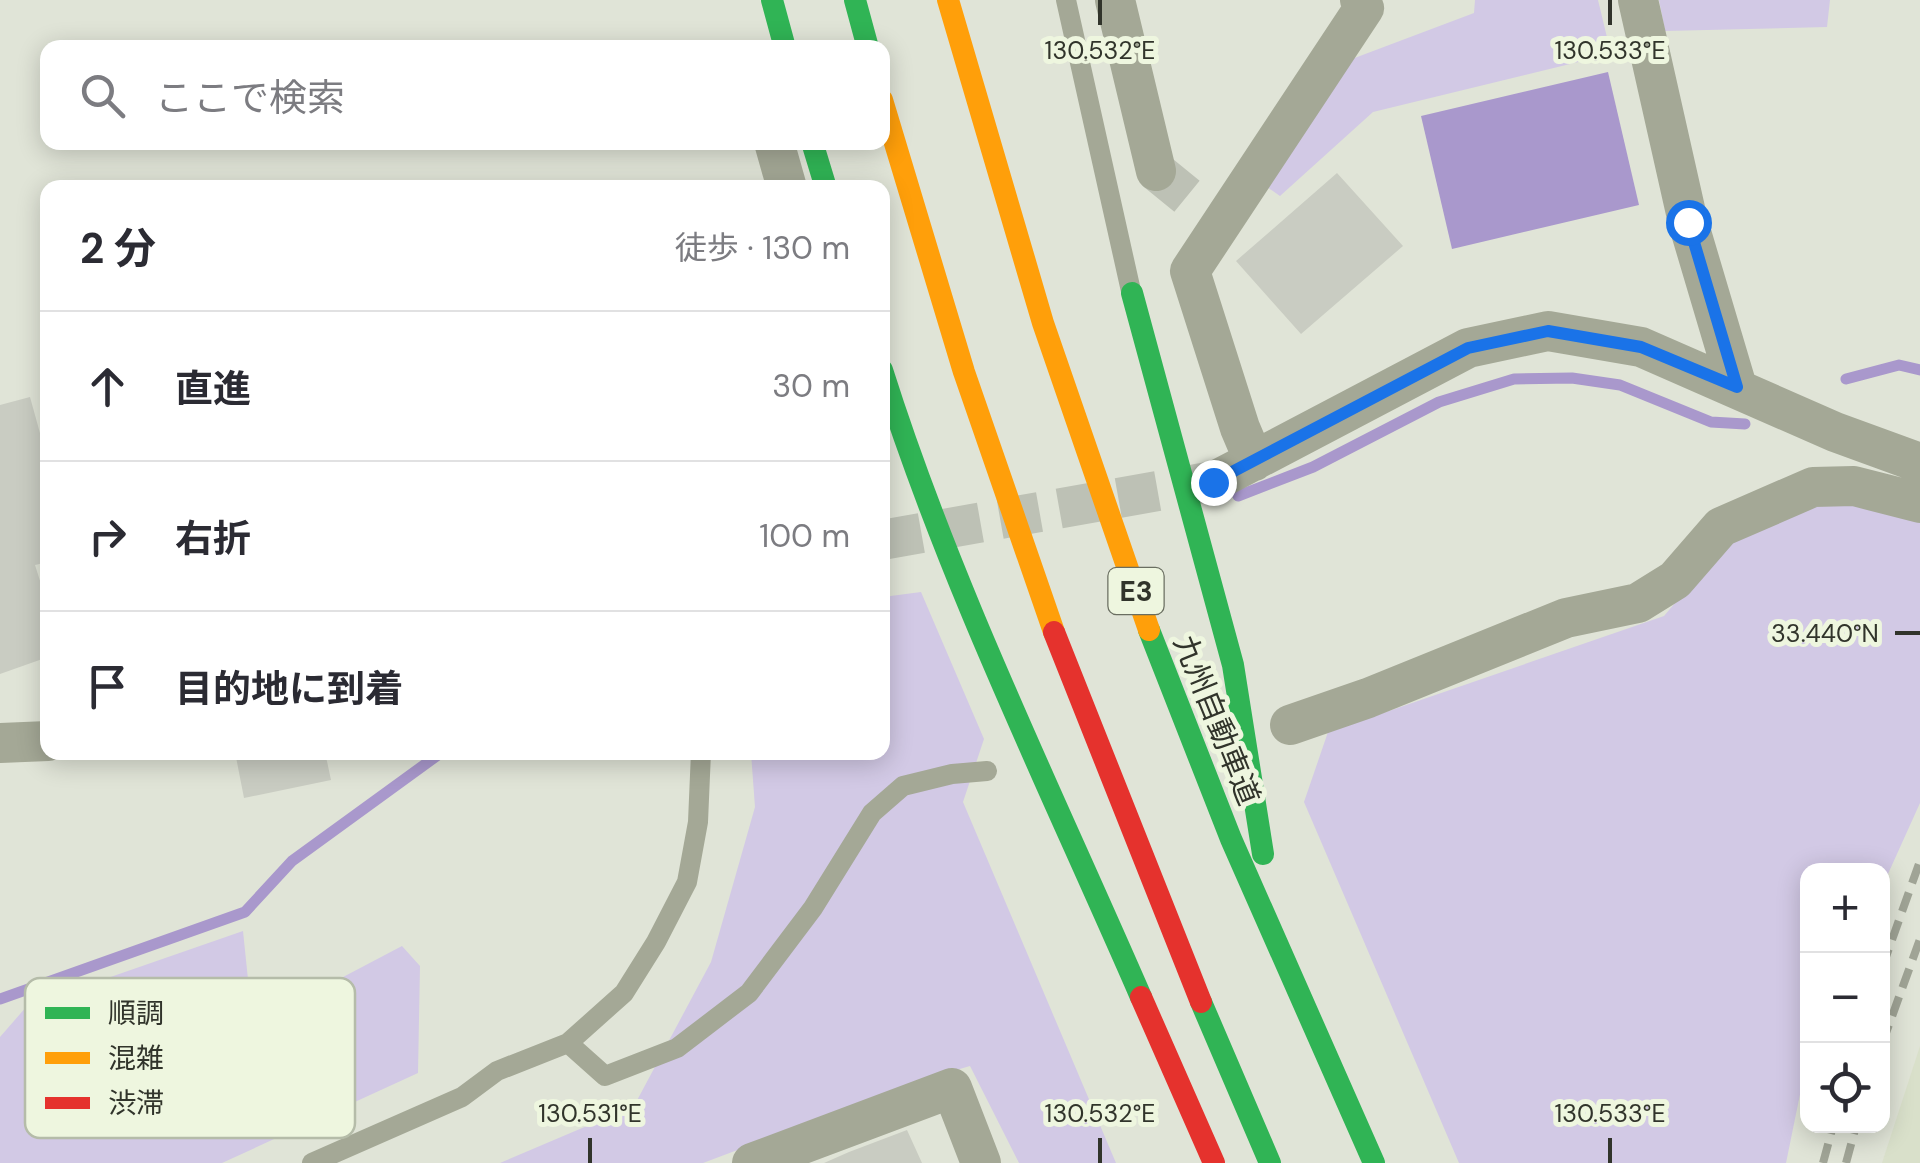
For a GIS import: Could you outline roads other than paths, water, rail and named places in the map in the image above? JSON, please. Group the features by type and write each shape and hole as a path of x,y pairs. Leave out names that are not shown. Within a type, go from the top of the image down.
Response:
{"highway":[{"path":"772,0 782,40"},
{"path":"855,0 866,40"},
{"name":"九州自動車道","path":"948,0 988,146 1140,606 1279,952 1374,1163"},
{"path":"890,127 980,428 1064,665 1192,987 1270,1163"},
{"path":"814,150 824,180"},
{"path":"1132,293 1233,665 1279,952"},
{"path":"890,395 949,556 1214,1163"}],"street":[{"path":"1115,0 1156,171"},
{"path":"1254,462 1190,271 1207,212 1364,8 1360,0"},
{"path":"1638,0 1688,222 1737,387"},
{"path":"776,150 784,180"},
{"path":"1213,482 1468,348 1548,331 1641,347 1835,432 1920,463"},
{"path":"1290,725 1368,698 1566,618 1638,603 1675,580 1721,526 1813,487 1854,486 1920,503"},
{"path":"0,744 40,742"},
{"path":"752,1163 805,1154 952,1088 981,1163"}],"lane":[{"path":"1066,0 1132,293"},
{"path":"312,1163 462,1096 497,1071 568,1043 624,992 656,942 686,882 698,822 701,760"},
{"path":"568,1043 606,1076 677,1048 749,993 813,908 872,813 903,786 988,770"}],"waterway":[{"path":"1846,379 1899,365 1920,370"},
{"path":"1238,496 1313,467 1439,402 1514,379 1572,378 1620,385 1711,422 1745,424"},
{"path":"59,978 245,912 292,861 431,760"},
{"path":"0,999 25,990"}],"tunnel":[{"path":"1156,171 1194,202"},
{"path":"890,539 1208,482"}],"railway":[{"path":"1887,953 1920,861"},
{"path":"1882,1043 1920,939"},
{"path":"1823,1163 1831,1133"},
{"path":"1846,1163 1854,1133"}]}
